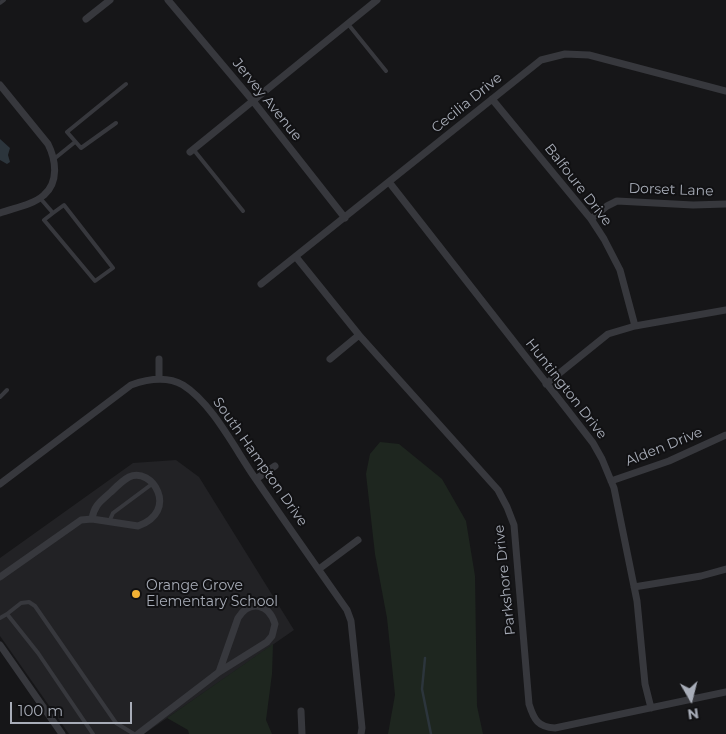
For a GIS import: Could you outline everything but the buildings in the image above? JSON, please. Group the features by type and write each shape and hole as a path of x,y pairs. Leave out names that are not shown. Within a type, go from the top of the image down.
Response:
{"street":[{"path":"86,19 110,0"},
{"name":"Jervey Avenue","path":"168,0 253,101 345,218"},
{"path":"192,151 377,0"},
{"name":"Cecilia Drive","path":"261,284 541,60 565,54 589,55 726,91"},
{"path":"0,213 40,198 50,189 54,177 54,159 48,144 2,91"},
{"name":"Balfoure Drive","path":"492,99 591,219 604,239 620,270 635,326"},
{"name":"Huntington Drive","path":"389,182 593,444 611,481 634,586 645,684 651,708"},
{"name":"Dorset Lane","path":"591,219 607,206 618,202 694,205 726,204"},
{"name":"Parkshore Drive","path":"296,257 359,335 498,490 507,507 514,525 529,704 533,717 546,727 556,728 726,692"},
{"path":"546,384 608,334 635,326 726,310"},
{"path":"330,359 359,335"},
{"path":"159,359 159,379"},
{"name":"South Hampton Drive","path":"0,484 131,385 159,379 175,381 184,386 204,402 347,610 351,621 362,728 361,734"},
{"name":"Alden Drive","path":"611,481 669,461 726,435"},
{"path":"256,479 275,466"},
{"path":"0,577 81,520 92,519 138,526 154,517 159,509 161,500 156,488 142,477 128,477 97,504 93,510 92,519"},
{"path":"319,569 358,540"},
{"path":"634,586 701,576 726,570"},
{"path":"136,734 219,672 267,642 272,636 275,624 268,611 263,607 256,606 243,611 238,618 219,672"},
{"path":"0,645 62,734"},
{"path":"301,711 302,734"}],"lane":[{"path":"0,3 4,0"},
{"path":"348,24 386,71"},
{"path":"116,123 81,148 67,132 126,84"},
{"path":"54,159 75,142"},
{"path":"192,151 243,211"},
{"path":"40,198 53,213"},
{"path":"64,205 113,268 95,281 44,220 53,213 64,205"},
{"path":"0,397 7,390"},
{"path":"110,522 113,513 152,484"},
{"path":"0,618 21,603 29,602 35,606 116,723 136,734"},
{"path":"6,614 38,653 93,734"}],"shaded area":[{"path":"0,139 10,148 8,155 10,162 7,164 0,160"},
{"path":"380,442 399,444 442,479 466,521 475,576 477,706 483,734 388,734 395,695 387,618 375,554 366,474 370,454"},
{"name":"Orange Grove Elementary School","path":"176,460 199,477 294,630 144,734 69,734 0,636 0,558 133,463"},
{"path":"273,644 272,674 266,720 272,734 189,734 188,730 167,718"}],"waterway":[{"path":"425,658 422,689 431,734"}],"place":[{"name":"Orange Grove Elementary School","path":"136,594"}]}
